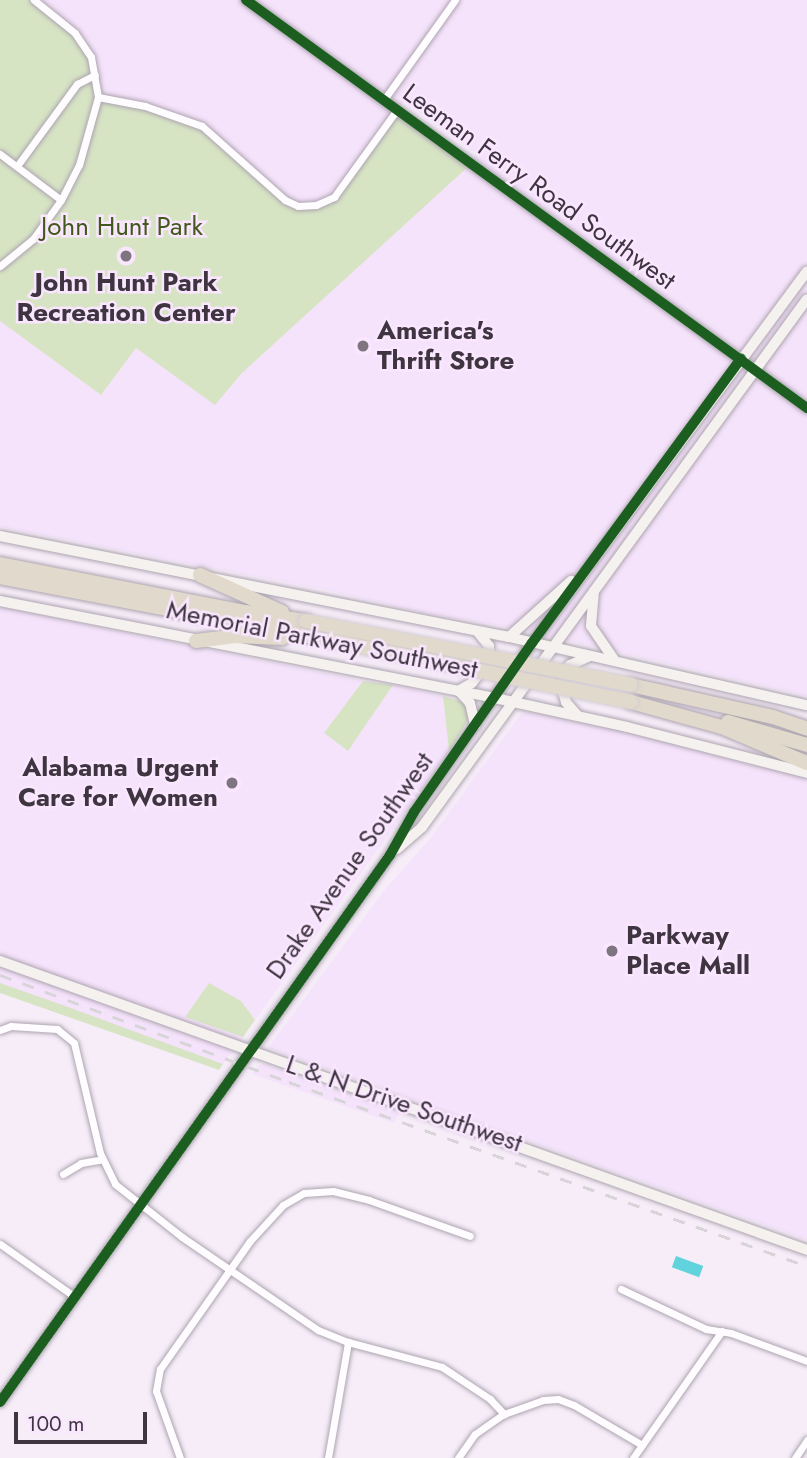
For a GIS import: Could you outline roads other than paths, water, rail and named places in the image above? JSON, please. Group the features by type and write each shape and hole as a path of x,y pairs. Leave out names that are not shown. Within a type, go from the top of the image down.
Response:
{"highway":[{"name":"Memorial Parkway Southwest","path":"0,564 631,685 773,717 807,729"},
{"path":"200,575 253,601 306,621"},
{"name":"Memorial Parkway Southwest","path":"0,577 328,640 744,725 807,745"},
{"path":"197,641 234,636 328,640"},
{"path":"631,702 722,727 807,763"},
{"path":"773,717 807,721"}],"street":[{"path":"0,266 33,239 61,200 79,165 98,97 91,57 75,33 34,0"},
{"name":"Leeman Ferry Road Southwest","path":"246,0 807,408"},
{"path":"383,101 455,0"},
{"path":"17,166 77,84 95,75"},
{"path":"98,97 145,106 202,126 285,200 298,206 316,205 334,197 396,111"},
{"path":"0,154 61,200"},
{"name":"Drake Avenue Southwest","path":"0,1402 390,855 421,802 532,643 807,272"},
{"name":"Drake Avenue Southwest","path":"390,855 426,821 807,299"},
{"path":"680,441 694,451"},
{"path":"661,468 675,478"},
{"path":"0,536 509,638 807,705"},
{"path":"509,638 540,612 598,554"},
{"path":"594,590 591,626 615,661"},
{"path":"0,601 495,698 807,773"},
{"path":"458,691 472,683 488,662 489,646 478,632"},
{"path":"578,716 566,702 561,684 570,666 590,656"},
{"path":"458,691 470,703 474,725"},
{"path":"421,802 419,809 426,821"},
{"name":"L & N Drive Southwest","path":"0,961 807,1250"},
{"path":"0,1030 11,1026 57,1029 74,1043 103,1159 115,1184 141,1204 228,1270 318,1330 348,1342 442,1367 490,1399 504,1414"},
{"path":"63,1174 81,1163 103,1159"},
{"path":"180,1458 156,1391 160,1369 228,1270 283,1205 304,1193 333,1191 369,1200 470,1236"},
{"path":"0,1244 75,1297"},
{"path":"621,1289 706,1329 722,1331 807,1361"},
{"path":"633,1458 722,1331"},
{"path":"328,1458 348,1342"},
{"path":"458,1458 475,1434 504,1414 543,1400 558,1399 642,1445"},
{"path":"794,1458 807,1440"}],"water":[{"path":"676,1256 703,1266 699,1277 672,1267"}],"railway":[{"path":"0,975 289,1082 807,1266"}],"place":[{"name":"John Hunt Park Recreation Center","path":"126,256"},
{"name":"America's Thrift Store","path":"363,346"},
{"name":"Alabama Urgent Care for Women","path":"232,783"},
{"name":"Parkway Place Mall","path":"612,951"}],"park label":[{"name":"John Hunt Park","path":"122,227"}]}
